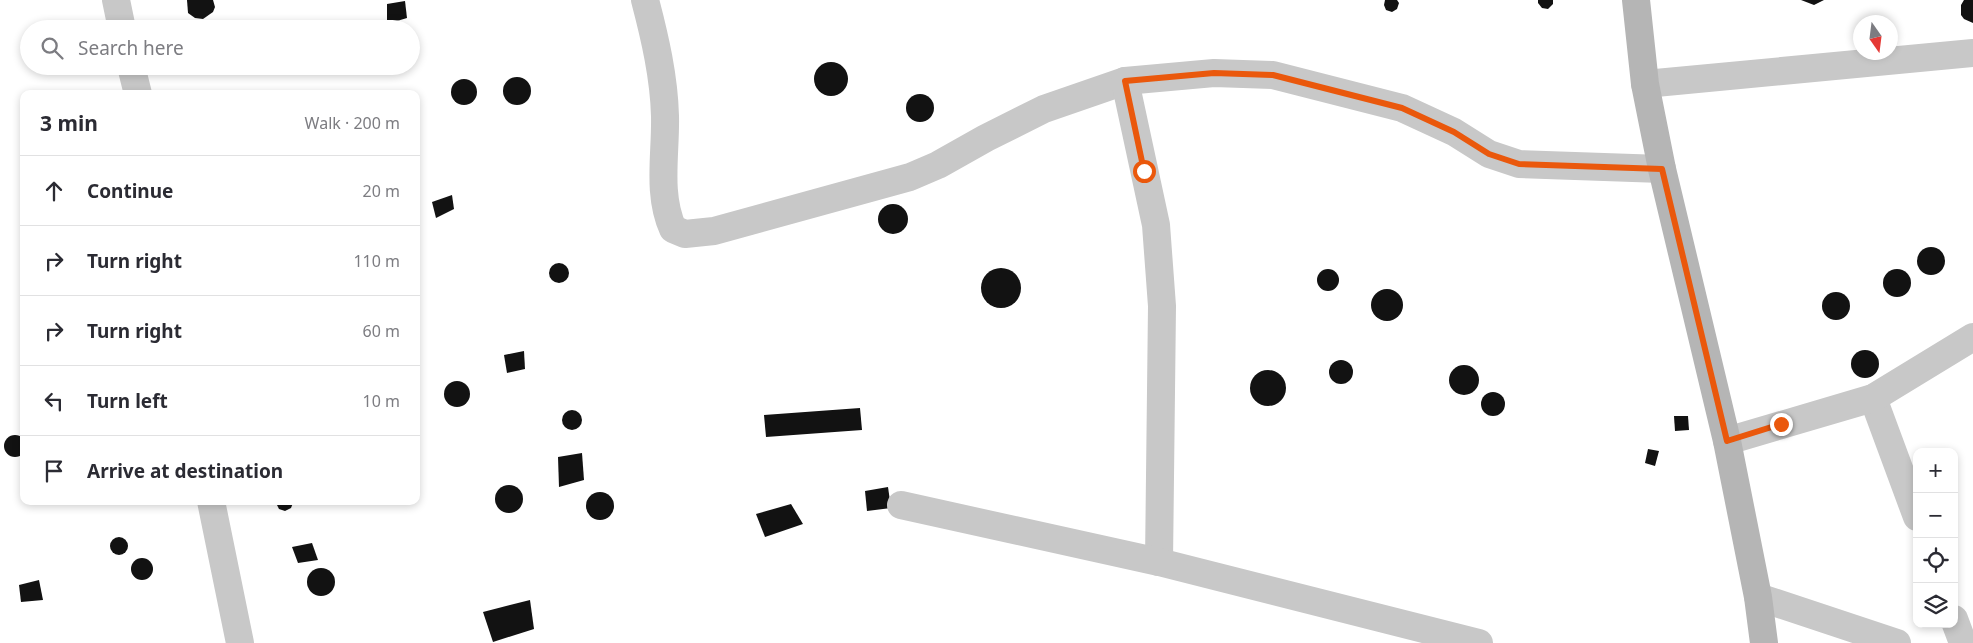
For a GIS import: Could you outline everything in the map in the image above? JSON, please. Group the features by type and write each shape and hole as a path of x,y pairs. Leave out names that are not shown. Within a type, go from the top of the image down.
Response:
{"main road":[{"path":"1636,0 1645,84 1662,169 1727,441 1758,597 1764,643"}],"street":[{"path":"116,0 120,20"},
{"path":"645,0 662,79 665,116 664,194 667,216 673,229 685,234 714,231 910,177 938,165 1044,109 1125,81 1214,73 1273,75 1402,108 1454,132 1489,154 1519,164 1662,169"},
{"path":"1645,84 1973,53"},
{"path":"133,75 137,90"},
{"path":"1125,81 1156,224 1162,306 1159,562"},
{"path":"1727,441 1873,398 1973,337"},
{"path":"1873,398 1913,506"},
{"path":"213,505 240,643"},
{"path":"901,505 1159,562 1480,643"},
{"path":"1758,597 1897,643"},
{"path":"1958,628 1963,643"}],"building":[{"path":"187,0 213,0 215,7 213,12 203,19 195,18 188,13"},
{"path":"1385,0 1397,0 1399,3 1397,9 1392,12 1386,10"},
{"path":"1538,0 1553,0 1553,4 1548,9 1542,8"},
{"path":"1801,0 1824,0 1814,5"},
{"path":"1964,0 1973,0 1973,23 1964,19 1961,15 1961,5"},
{"path":"405,1 407,18 387,20 387,4"},
{"path":"831,62 843,67 848,79 843,91 831,96 819,91 814,79 819,67"},
{"path":"517,77 527,81 531,91 527,101 517,105 507,101 503,91 507,81"},
{"path":"464,79 473,83 477,92 473,101 464,105 455,101 451,92 455,83"},
{"path":"920,94 930,98 934,108 930,118 920,122 910,118 906,108 910,98"},
{"path":"452,195 454,209 436,218 432,202"},
{"path":"893,204 904,208 908,219 904,230 893,234 882,230 878,219 882,208"},
{"path":"1931,247 1941,251 1945,261 1941,271 1931,275 1921,271 1917,261 1921,251"},
{"path":"555,263 563,263 569,269 569,277 563,283 555,283 549,277 549,269"},
{"path":"1001,268 1012,271 1018,277 1021,288 1018,299 1012,305 1001,308 990,305 984,299 981,288 984,277 990,271"},
{"path":"1328,269 1336,272 1339,280 1336,288 1328,291 1320,288 1317,280 1320,272"},
{"path":"1897,269 1907,273 1911,283 1907,293 1897,297 1887,293 1883,283 1887,273"},
{"path":"1387,289 1399,293 1403,305 1399,317 1387,321 1375,317 1371,305 1375,293"},
{"path":"1836,292 1846,296 1850,306 1846,316 1836,320 1826,316 1822,306 1826,296"},
{"path":"1865,350 1875,354 1879,364 1875,374 1865,378 1855,374 1851,364 1855,354"},
{"path":"524,351 525,369 507,373 504,355"},
{"path":"1341,360 1350,363 1353,372 1350,381 1341,384 1332,381 1329,372 1332,363"},
{"path":"1464,365 1470,366 1478,374 1478,386 1470,394 1464,395 1458,394 1450,386 1449,380 1450,374 1458,366"},
{"path":"1268,370 1275,371 1281,375 1285,381 1285,395 1281,401 1275,405 1268,406 1261,405 1255,401 1251,395 1250,388 1251,381 1255,375 1261,371"},
{"path":"457,381 466,385 470,394 466,403 457,407 448,403 444,394 448,385"},
{"path":"1493,392 1501,396 1505,404 1501,412 1493,416 1485,412 1481,404 1485,396"},
{"path":"860,408 862,430 766,437 764,415"},
{"path":"572,410 579,413 582,420 579,427 572,430 565,427 562,420 565,413"},
{"path":"1674,416 1688,416 1689,430 1675,431"},
{"path":"15,435 19,436 20,456 15,457 7,454 4,446 7,438"},
{"path":"1648,449 1659,451 1655,466 1645,463"},
{"path":"582,453 584,480 559,487 558,457"},
{"path":"509,485 519,489 523,499 519,509 509,513 499,509 495,499 499,489"},
{"path":"888,487 891,508 867,511 865,491"},
{"path":"600,492 610,496 614,506 610,516 600,520 590,516 586,506 590,496"},
{"path":"791,504 803,524 765,537 756,514"},
{"path":"277,505 292,505 291,508 285,511 279,509"},
{"path":"119,537 125,540 128,546 125,552 119,555 113,552 110,546 113,540"},
{"path":"312,543 318,560 298,563 292,547"},
{"path":"142,558 150,561 153,569 150,577 142,580 134,577 131,569 134,561"},
{"path":"321,568 331,572 335,582 331,592 321,596 311,592 307,582 311,572"},
{"path":"39,580 43,600 21,602 19,585"},
{"path":"530,600 534,629 493,642 483,612"}],"route":[{"path":"1144,171 1125,81 1214,73 1273,75 1402,108 1454,132 1489,154 1519,164 1662,169 1727,441 1781,424"}]}
